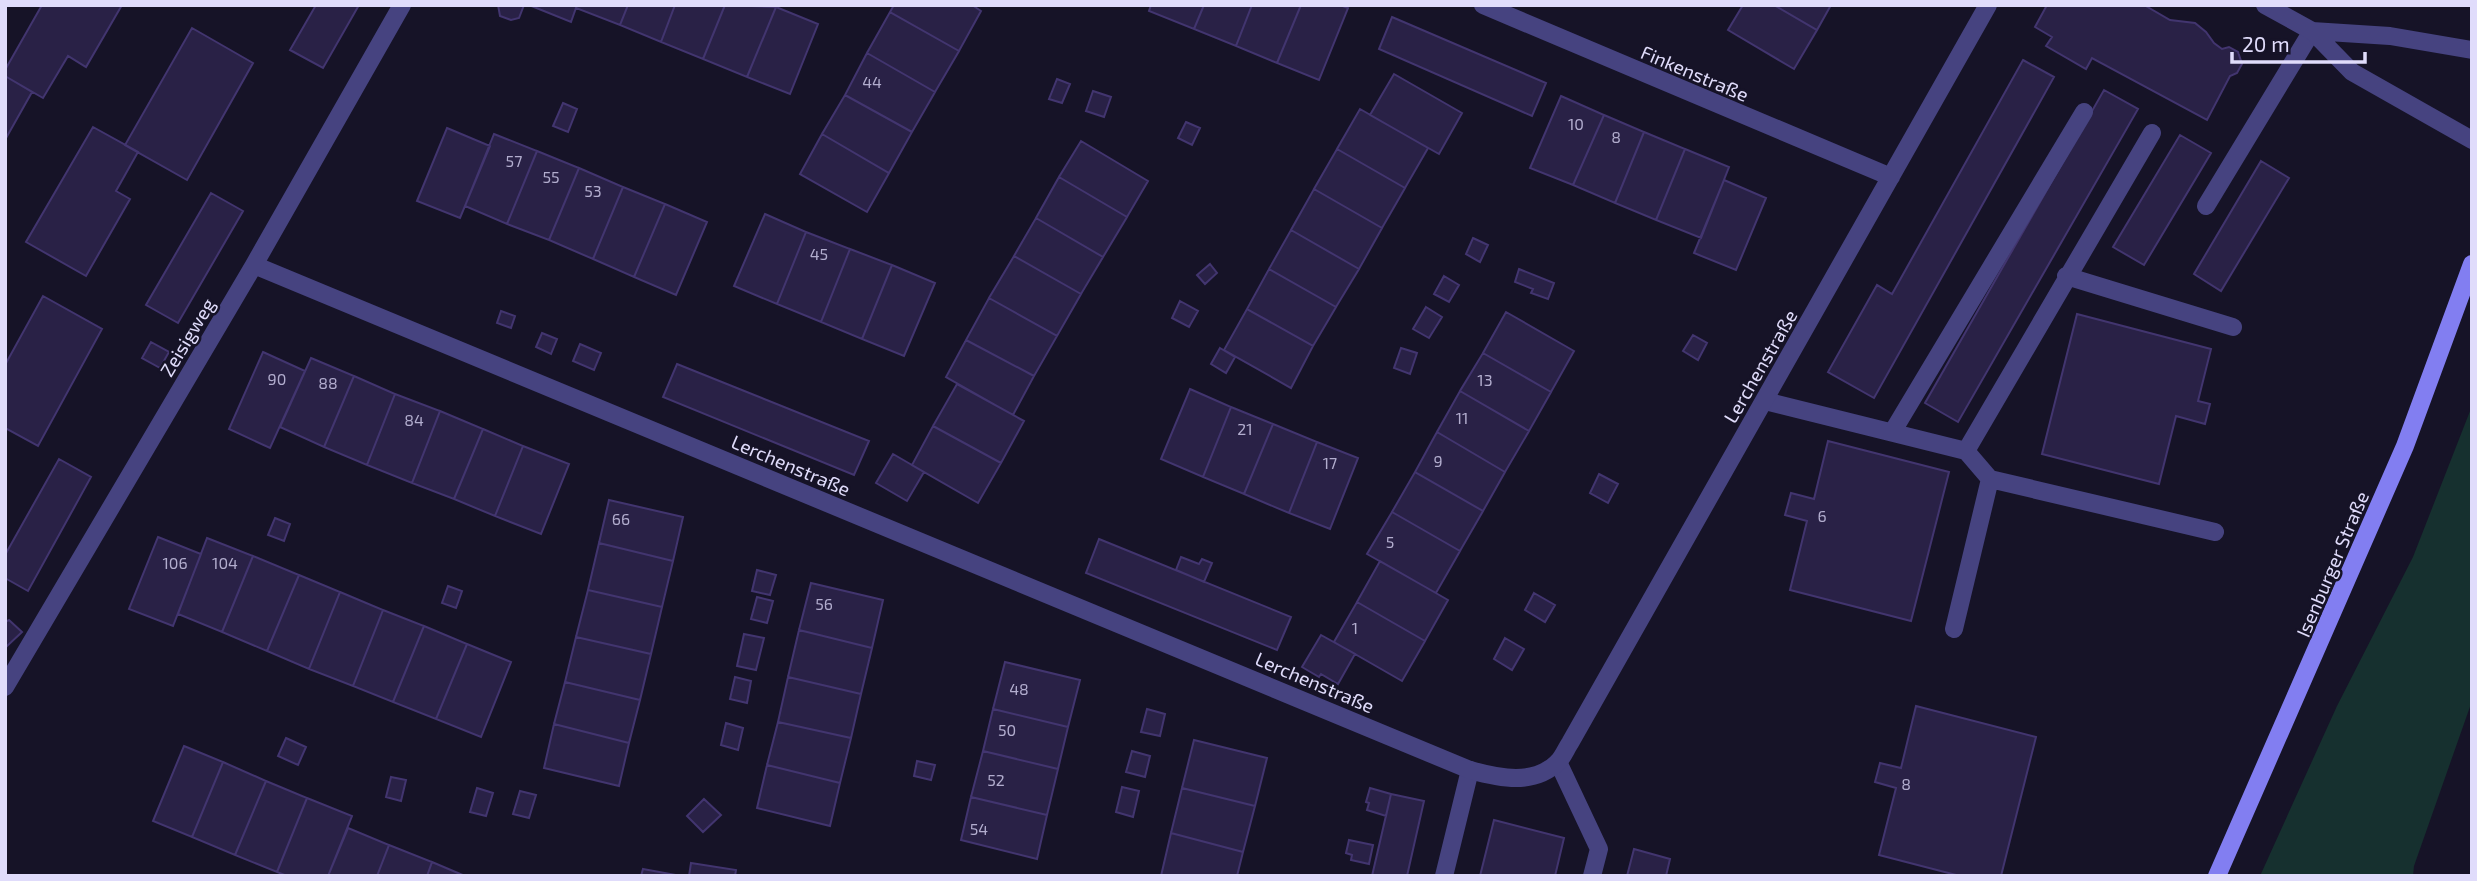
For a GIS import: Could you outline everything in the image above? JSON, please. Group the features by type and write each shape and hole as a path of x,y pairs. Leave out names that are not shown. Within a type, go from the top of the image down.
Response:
{"main road":[{"name":"Isenburger Straße","path":"2217,876 2337,607 2405,446 2472,264"}],"street":[{"name":"Zeisigweg","path":"5,687 254,265 402,5"},
{"name":"Finkenstraße","path":"1483,5 1891,177"},
{"name":"Lerchenstraße","path":"254,265 1470,770 1515,779 1537,775 1558,762 1988,5"},
{"path":"2265,5 2312,31 2352,72 2472,140"},
{"path":"2312,31 2390,36 2472,50"},
{"path":"2206,206 2312,31"},
{"path":"1893,431 2084,112"},
{"path":"1966,451 2152,133"},
{"path":"2067,276 2233,327"},
{"path":"1765,401 1966,451 1990,479 2215,532"},
{"path":"1954,629 1990,479"},
{"path":"1558,762 1599,849 1592,876"},
{"path":"1444,876 1470,770"}],"green space":[{"path":"2472,406 2472,701 2414,866 2413,876 2260,876 2337,706 2413,557"}],"building":[{"path":"42,5 122,5 86,67 68,56 43,98 5,76 5,70"},
{"path":"316,5 359,5 323,68 290,50"},
{"path":"498,5 524,5 519,18 511,20 500,16"},
{"path":"529,5 577,5 571,22"},
{"path":"577,5 628,5 620,25 576,8"},
{"path":"628,5 675,5 661,42 620,25"},
{"path":"675,5 725,5 703,59 661,42"},
{"path":"725,5 776,7 747,77 703,59"},
{"path":"894,5 972,5 981,11 959,51 890,12"},
{"path":"1151,5 1204,5 1194,29 1149,11"},
{"path":"1204,5 1252,5 1236,46 1194,29"},
{"path":"1252,5 1301,5 1277,63 1236,46"},
{"path":"1301,5 1340,5 1348,8 1319,80 1277,63"},
{"path":"1743,5 1774,5 1817,30 1794,69 1728,30"},
{"path":"1774,5 1831,5 1817,30"},
{"path":"2047,5 2144,5 2170,20 2195,23 2222,49 2229,47 2238,52 2242,64 2237,73 2230,76 2207,120 2092,58 2086,69 2046,46 2052,37 2035,27"},
{"path":"776,7 818,24 790,94 747,77"},
{"path":"890,12 959,51 935,92 867,53"},
{"path":"1392,17 1546,83 1532,116 1379,49"},
{"path":"192,28 253,63 187,180 125,145"},
{"path":"867,53 935,92 912,132 845,95"},
{"path":"2023,60 2054,77 1874,398 1828,372 1877,285 1892,294"},
{"path":"1394,74 1462,113 1439,154 1370,115"},
{"path":"5,76 32,92 5,140"},
{"path":"1057,79 1070,84 1062,103 1049,99"},
{"path":"2104,90 2138,109 1958,422 1925,403"},
{"path":"1093,91 1111,97 1104,117 1086,111"},
{"path":"845,95 912,132 889,173 822,134"},
{"path":"1561,96 1604,115 1573,185 1530,168"},
{"path":"563,103 577,109 568,132 553,126"},
{"path":"1360,109 1428,148 1405,188 1337,149"},
{"path":"1604,115 1644,132 1615,203 1573,185"},
{"path":"1186,122 1200,128 1192,145 1178,138"},
{"path":"93,127 138,152 116,191 130,199 86,276 26,242"},
{"path":"447,128 490,146 460,218 417,201"},
{"path":"1644,132 1685,149 1656,220 1615,203"},
{"path":"494,134 537,151 507,224 465,206"},
{"path":"822,134 889,173 867,212 800,174"},
{"path":"2180,135 2211,153 2144,265 2113,247"},
{"path":"1081,141 1148,181 1127,217 1059,177"},
{"path":"1337,149 1405,188 1382,228 1314,189"},
{"path":"1685,149 1729,167 1701,238 1656,220"},
{"path":"537,151 579,168 549,240 507,224"},
{"path":"2261,161 2289,178 2221,291 2194,274"},
{"path":"579,168 623,187 593,259 549,240"},
{"path":"1059,177 1127,217 1103,257 1036,218"},
{"path":"1724,180 1766,198 1736,270 1694,253"},
{"path":"623,187 665,204 634,277 593,259"},
{"path":"1314,189 1382,228 1359,269 1291,230"},
{"path":"211,193 243,211 178,323 146,305"},
{"path":"665,204 707,222 676,295 634,277"},
{"path":"765,214 806,232 777,304 734,286"},
{"path":"1036,218 1103,257 1081,294 1014,256"},
{"path":"1291,230 1359,269 1336,307 1269,269"},
{"path":"806,232 850,249 821,322 777,304"},
{"path":"1473,238 1488,245 1480,262 1466,254"},
{"path":"850,249 892,265 862,339 821,322"},
{"path":"1014,256 1081,294 1057,336 989,298"},
{"path":"1210,264 1217,273 1205,284 1197,275"},
{"path":"892,265 935,283 904,356 862,339"},
{"path":"1269,269 1336,307 1313,346 1247,309"},
{"path":"1519,269 1554,283 1548,299 1531,293 1533,289 1515,282"},
{"path":"1444,276 1459,285 1449,302 1434,294"},
{"path":"43,296 102,329 38,446 5,428 5,365"},
{"path":"989,298 1057,336 1034,376 966,340"},
{"path":"1180,301 1198,311 1189,327 1172,318"},
{"path":"1426,307 1442,317 1429,338 1413,329"},
{"path":"1247,309 1313,346 1291,388 1224,350"},
{"path":"501,311 515,316 511,328 497,323"},
{"path":"1506,312 1574,351 1551,392 1483,353"},
{"path":"2077,314 2211,349 2198,401 2210,404 2205,424 2176,416 2159,484 2042,454"},
{"path":"542,333 557,339 551,354 536,347"},
{"path":"1693,335 1707,343 1698,360 1683,351"},
{"path":"966,340 1034,376 1013,415 946,377"},
{"path":"151,342 169,352 160,368 142,358"},
{"path":"580,344 601,353 594,370 573,361"},
{"path":"1220,348 1235,357 1226,373 1211,364"},
{"path":"1401,348 1417,353 1410,374 1394,368"},
{"path":"263,352 305,371 270,448 229,429"},
{"path":"1483,353 1551,392 1529,431 1460,391"},
{"path":"311,358 354,376 324,447 280,427"},
{"path":"677,364 869,441 854,475 663,397"},
{"path":"354,376 395,394 367,465 324,447"},
{"path":"957,384 1024,421 1001,463 933,426"},
{"path":"1190,389 1231,407 1203,477 1161,459"},
{"path":"1460,391 1529,431 1505,472 1437,432"},
{"path":"395,394 440,411 412,483 367,465"},
{"path":"1231,407 1273,424 1244,494 1203,477"},
{"path":"440,411 483,429 454,499 412,483"},
{"path":"1273,424 1317,442 1289,513 1244,494"},
{"path":"933,426 1001,463 978,503 912,465"},
{"path":"483,429 523,446 495,516 454,499"},
{"path":"1437,432 1505,472 1483,511 1415,472"},
{"path":"1828,441 1949,472 1911,621 1790,590 1807,521 1785,515 1791,493 1814,499"},
{"path":"1317,442 1358,458 1330,529 1289,513"},
{"path":"523,446 569,464 541,534 495,516"},
{"path":"893,454 924,472 907,501 876,483"},
{"path":"59,459 91,477 28,591 5,578 5,555"},
{"path":"1415,472 1483,511 1460,551 1392,512"},
{"path":"1599,474 1618,484 1608,503 1590,493"},
{"path":"609,500 683,517 673,561 599,543"},
{"path":"1392,512 1460,551 1436,593 1367,554"},
{"path":"275,518 290,524 284,541 268,535"},
{"path":"158,537 201,554 173,626 129,609"},
{"path":"207,538 253,556 222,632 178,614"},
{"path":"1099,539 1291,617 1277,650 1086,573"},
{"path":"599,543 673,561 662,607 588,590"},
{"path":"253,556 299,575 267,651 222,632"},
{"path":"1181,557 1199,564 1202,559 1212,563 1204,582 1176,570"},
{"path":"1380,561 1448,600 1425,641 1357,602"},
{"path":"757,570 776,575 770,595 752,591"},
{"path":"299,575 340,592 309,669 267,651"},
{"path":"811,583 883,600 872,648 799,630"},
{"path":"448,586 462,591 456,608 442,603"},
{"path":"588,590 662,607 651,654 576,637"},
{"path":"340,592 383,610 353,686 309,669"},
{"path":"1534,593 1555,605 1545,622 1525,610"},
{"path":"757,597 773,601 767,623 751,619"},
{"path":"1357,602 1425,641 1402,681 1334,642"},
{"path":"383,610 424,626 393,702 353,686"},
{"path":"9,620 22,632 5,648 5,622"},
{"path":"424,626 467,644 436,719 393,702"},
{"path":"799,630 872,648 861,694 788,677"},
{"path":"744,634 764,638 756,670 737,666"},
{"path":"1321,635 1355,654 1338,684 1302,667"},
{"path":"576,637 651,654 640,700 565,682"},
{"path":"1505,638 1524,649 1512,670 1494,659"},
{"path":"467,644 511,662 481,737 436,719"},
{"path":"1005,662 1080,680 1068,727 993,709"},
{"path":"735,677 751,681 747,703 730,699"},
{"path":"788,677 861,694 851,738 778,722"},
{"path":"565,682 640,700 629,743 554,724"},
{"path":"1916,706 2036,737 2001,876 1960,876 1879,855 1896,788 1875,782 1880,763 1901,768"},
{"path":"993,709 1068,727 1058,769 983,751"},
{"path":"1147,709 1165,714 1160,736 1141,732"},
{"path":"778,722 851,738 840,783 767,765"},
{"path":"726,723 743,728 738,750 721,745"},
{"path":"554,724 629,743 619,786 544,768"},
{"path":"286,738 306,747 298,765 278,756"},
{"path":"1194,740 1267,758 1255,806 1182,788"},
{"path":"184,746 223,762 192,837 153,821"},
{"path":"983,751 1058,769 1047,815 971,797"},
{"path":"1132,751 1150,756 1145,777 1126,772"},
{"path":"917,761 935,765 931,780 914,776"},
{"path":"223,762 266,781 235,855 192,837"},
{"path":"767,765 840,783 830,826 757,808"},
{"path":"391,777 406,780 401,801 386,797"},
{"path":"266,781 307,798 277,872 235,855"},
{"path":"1122,787 1139,791 1133,817 1116,812"},
{"path":"477,788 493,793 486,816 470,812"},
{"path":"1182,788 1255,806 1243,852 1171,833"},
{"path":"1370,788 1391,794 1386,816 1367,810"},
{"path":"520,791 536,795 529,818 513,814"},
{"path":"1391,794 1424,801 1407,876 1372,876"},
{"path":"971,797 1047,815 1037,859 961,840"},
{"path":"307,798 352,816 328,876 287,876 277,872"},
{"path":"704,799 721,815 703,832 687,816"},
{"path":"1494,820 1564,838 1555,876 1480,876"},
{"path":"348,828 389,845 377,876 328,876"},
{"path":"1171,833 1243,852 1237,876 1161,876"},
{"path":"1349,840 1373,845 1369,864 1351,860 1352,855 1346,853"},
{"path":"389,845 432,862 427,876 377,876"},
{"path":"1634,849 1670,859 1666,876 1627,876"},
{"path":"432,862 465,876 427,876"},
{"path":"691,863 736,870 735,876 689,876"},
{"path":"643,869 681,876 641,876"}]}
